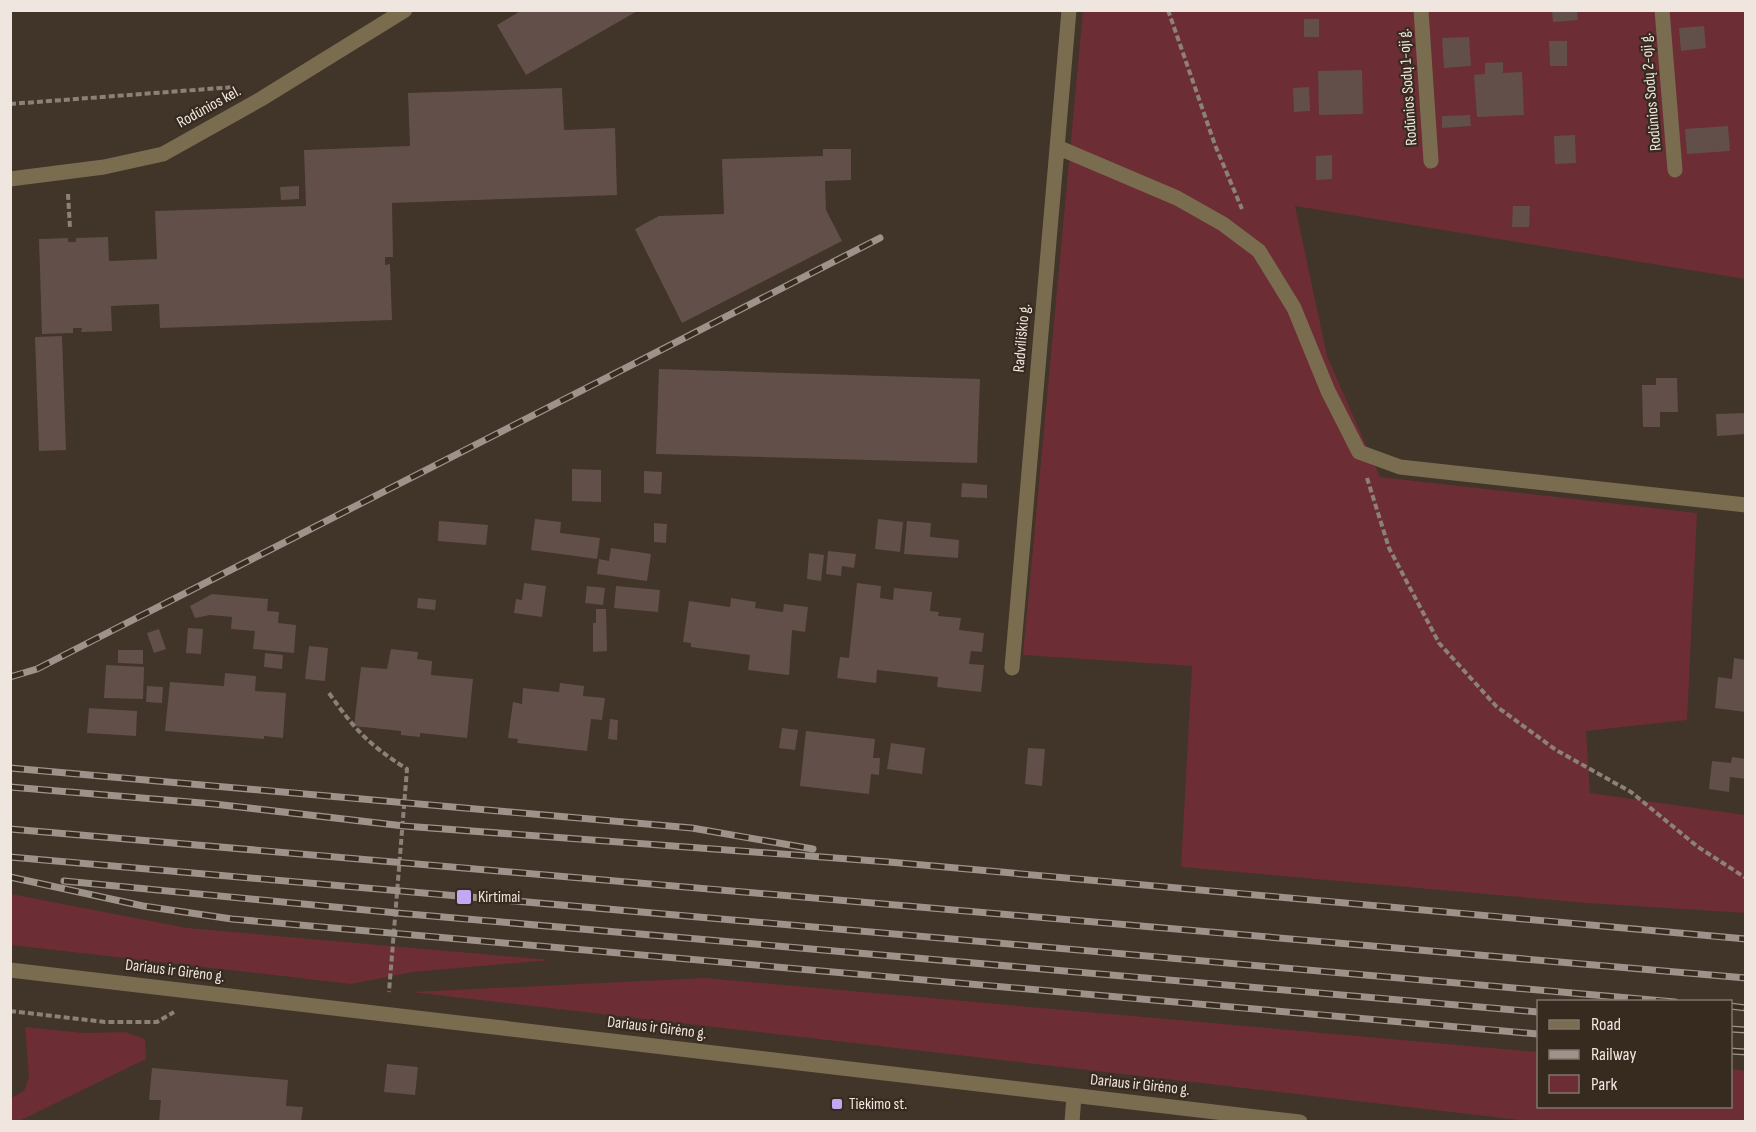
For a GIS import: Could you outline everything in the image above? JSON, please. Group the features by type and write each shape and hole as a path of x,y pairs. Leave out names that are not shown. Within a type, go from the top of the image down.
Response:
{"street":[{"name":"Rodūnios kel.","path":"10,179 104,167 163,154 261,99 405,10"},
{"name":"Radviliškio g.","path":"1012,668 1069,10"},
{"name":"Rodūnios Sodų 1-oji g.","path":"1421,10 1431,161"},
{"name":"Rodūnios Sodų 2-oji g.","path":"1662,10 1675,170"},
{"path":"1057,147 1177,198 1223,224 1259,251 1294,308 1328,392 1359,452 1400,467 1746,505"},
{"name":"Dariaus ir Girėno g.","path":"10,970 1300,1122"},
{"path":"1072,1122 1074,1096"}],"path":[{"path":"1168,10 1215,145 1259,251"},
{"path":"10,104 242,87"},
{"path":"68,190 70,228"},
{"path":"1359,452 1389,548 1438,643 1496,706 1556,750 1631,792 1698,847 1746,878"},
{"path":"329,693 355,730 373,747 407,769 397,913 386,1014"},
{"path":"10,1011 105,1022 157,1022 209,993"}],"green space":[{"path":"1083,11 1745,11 1745,279 1295,206 1327,356 1380,477 1697,513 1687,720 1586,731 1590,793 1745,815 1745,913 1587,903 1181,867 1192,666 1023,655"},
{"path":"11,894 187,928 551,960 413,972 351,984 11,945"},
{"path":"705,978 1537,1052 1537,1108 1732,1108 1732,1069 1745,1071 1745,1121 1529,1121 411,992"},
{"path":"25,1027 83,1033 125,1032 145,1039 146,1059 19,1121 11,1121 11,1098 24,1091 29,1077"}],"building":[{"path":"522,10 639,10 526,75 497,25"},
{"path":"1552,10 1577,10 1578,20 1553,22"},
{"path":"1304,19 1319,19 1319,37 1304,37"},
{"path":"1704,26 1706,48 1681,51 1679,28"},
{"path":"1469,37 1471,66 1444,68 1442,38"},
{"path":"1549,41 1567,41 1567,66 1550,66"},
{"path":"1503,62 1503,73 1522,72 1524,115 1477,117 1474,75 1485,74 1485,63"},
{"path":"1362,70 1363,114 1319,115 1318,71"},
{"path":"1309,87 1310,111 1294,112 1293,88"},
{"path":"562,88 564,130 615,128 617,195 392,203 393,257 385,257 385,265 390,264 392,320 160,328 159,304 111,306 112,331 81,332 82,328 73,328 73,333 42,334 39,239 68,238 68,242 76,242 76,238 108,237 109,261 157,259 155,211 306,206 304,150 410,146 408,93"},
{"path":"1470,115 1471,126 1442,128 1442,116"},
{"path":"1728,126 1730,151 1687,154 1685,129"},
{"path":"1575,135 1576,163 1555,164 1554,136"},
{"path":"823,149 851,149 851,180 825,181 826,210 842,241 682,323 635,229 659,216 724,214 722,159 823,156"},
{"path":"1332,155 1332,179 1316,180 1316,156"},
{"path":"299,186 299,199 281,200 280,187"},
{"path":"1513,206 1530,206 1529,227 1512,227"},
{"path":"62,336 66,450 39,451 35,337"},
{"path":"659,369 980,379 977,463 656,454"},
{"path":"1656,378 1677,378 1678,412 1660,412 1660,427 1643,427 1642,385 1656,385"},
{"path":"1746,413 1746,434 1717,436 1716,414"},
{"path":"572,469 601,470 601,502 572,501"},
{"path":"644,471 662,472 661,494 644,493"},
{"path":"962,483 987,485 987,498 961,497"},
{"path":"535,519 561,522 560,533 600,538 597,559 531,550"},
{"path":"878,519 903,522 900,552 875,549"},
{"path":"439,521 488,525 486,545 438,541"},
{"path":"907,521 931,523 930,537 959,540 958,558 904,554"},
{"path":"654,523 667,524 666,543 654,542"},
{"path":"611,548 651,554 647,581 597,574 599,559 609,561"},
{"path":"828,551 856,554 854,568 842,566 841,576 826,574"},
{"path":"809,553 824,555 821,581 807,579"},
{"path":"524,583 546,586 542,617 514,613 516,599 522,600"},
{"path":"857,583 881,586 880,598 893,600 894,588 932,592 930,611 939,612 938,616 961,618 959,630 984,633 982,652 971,651 969,664 984,665 981,692 937,687 938,677 877,670 876,683 837,678 840,657 849,658"},
{"path":"587,586 605,588 603,605 585,603"},
{"path":"616,586 660,590 658,612 614,608"},
{"path":"212,594 268,599 267,611 279,612 278,623 296,625 294,653 253,649 255,631 231,629 232,617 210,615 195,618 190,606"},
{"path":"418,598 436,600 435,610 417,608"},
{"path":"731,598 756,602 755,608 783,612 784,604 808,607 805,632 792,630 789,675 748,670 750,655 691,647 691,643 683,642 689,601 730,607"},
{"path":"596,609 606,609 607,651 593,652 593,623 596,623"},
{"path":"188,628 203,629 201,654 186,653"},
{"path":"159,629 166,649 154,653 147,633"},
{"path":"309,646 328,648 325,681 305,679"},
{"path":"391,649 418,652 417,659 432,661 431,675 473,679 467,738 420,733 420,737 401,735 401,731 354,726 361,667 387,669"},
{"path":"118,650 143,650 143,664 118,663"},
{"path":"265,653 283,655 282,669 264,667"},
{"path":"1734,658 1746,660 1746,712 1715,708 1718,677 1732,679"},
{"path":"106,665 144,667 143,699 104,698"},
{"path":"225,673 256,676 255,691 286,693 283,738 264,736 264,739 165,731 170,682 224,686"},
{"path":"560,683 584,686 583,696 605,698 602,720 591,719 587,751 517,743 518,739 508,738 513,702 522,704 523,688 559,692"},
{"path":"147,686 163,687 162,703 146,702"},
{"path":"89,708 137,711 136,736 87,733"},
{"path":"610,719 618,720 617,740 608,739"},
{"path":"782,728 798,730 795,750 779,748"},
{"path":"806,731 875,739 873,758 880,758 879,775 871,774 869,794 800,786"},
{"path":"891,743 925,748 922,774 887,769"},
{"path":"1028,748 1045,749 1042,786 1025,784"},
{"path":"1732,757 1746,759 1746,779 1730,777 1729,792 1709,789 1712,761 1731,763"},
{"path":"387,1064 418,1067 415,1095 384,1092"},
{"path":"152,1068 288,1080 286,1106 303,1107 301,1122 159,1122 161,1100 149,1100"}],"railway":[{"path":"10,677 37,669 880,238"},
{"path":"10,768 692,828 813,849"},
{"path":"10,787 214,804 404,826 889,862 1746,939"},
{"path":"10,829 1746,978"},
{"path":"10,857 1652,1000"},
{"path":"10,877 143,906 232,919 1537,1034"},
{"path":"64,881 397,913 1537,1012"},
{"path":"1732,1006 1746,1008"},
{"path":"1732,1029 1746,1030"},
{"path":"1732,1051 1746,1052"}],"place":[{"name":"Kirtimai","path":"464,897"},
{"name":"Tiekimo st.","path":"837,1104"}]}
